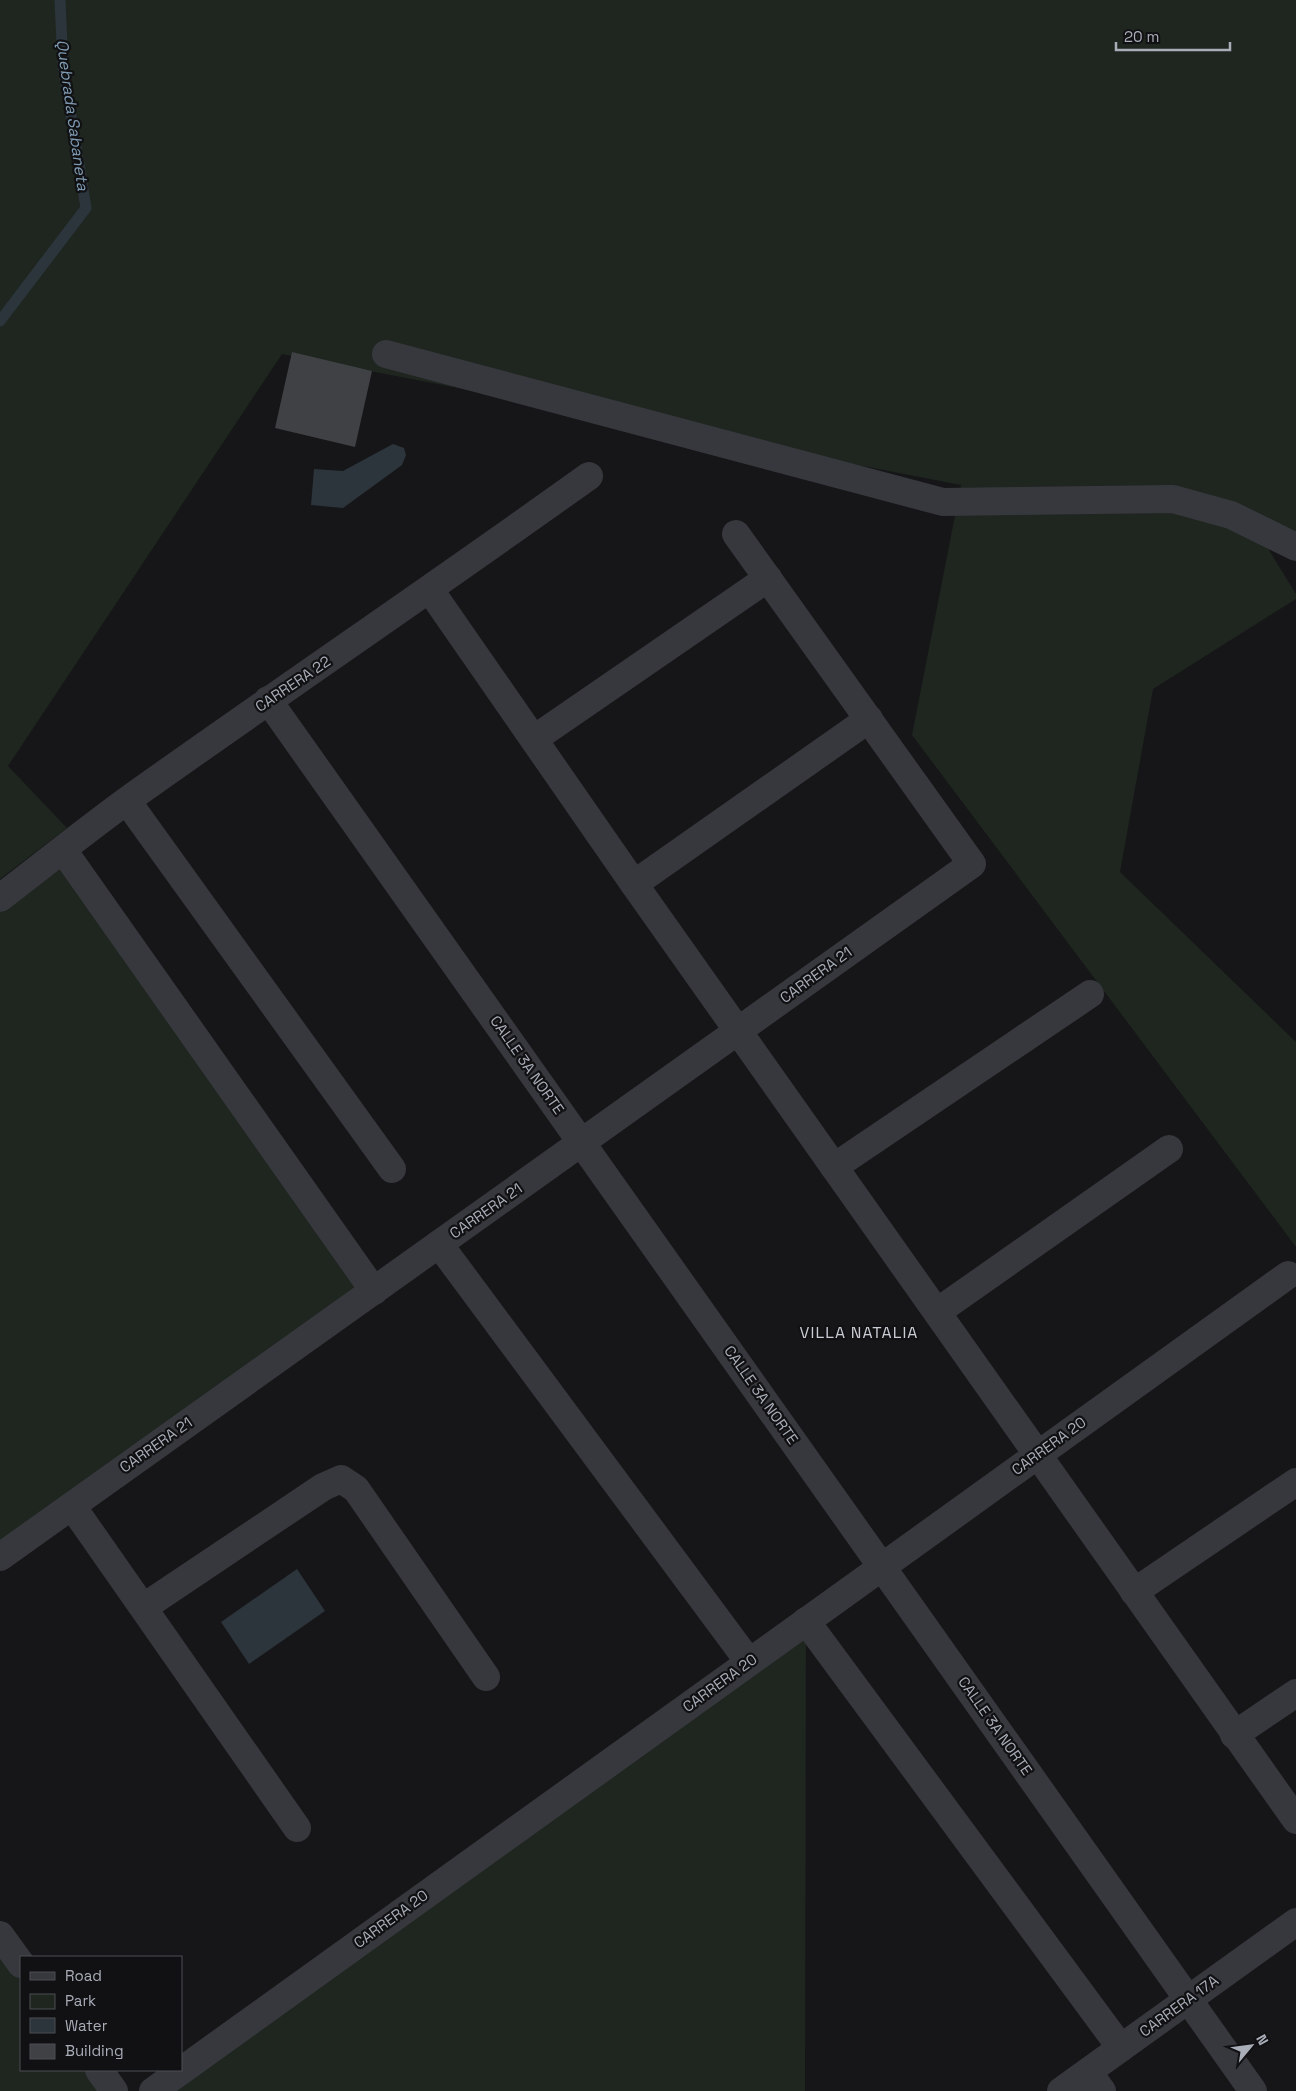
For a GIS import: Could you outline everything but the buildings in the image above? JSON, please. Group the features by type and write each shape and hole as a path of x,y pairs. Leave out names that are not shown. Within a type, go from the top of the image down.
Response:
{"street":[{"path":"386,354 943,502 1173,499 1231,515 1296,547"},
{"name":"CARRERA 22","path":"0,898 127,801 268,700 430,590 589,476"},
{"path":"634,884 869,719 736,534"},
{"path":"534,739 768,578"},
{"path":"430,590 738,1032 1296,1820"},
{"name":"CALLE 3A NORTE","path":"268,700 1254,2091"},
{"name":"CARRERA 21","path":"0,1557 972,864 869,719"},
{"path":"127,801 392,1168"},
{"path":"63,850 374,1291"},
{"path":"834,1167 1090,994"},
{"path":"937,1312 1169,1148"},
{"path":"439,1244 749,1662"},
{"name":"CARRERA 20","path":"182,2070 1288,1275"},
{"path":"144,1607 323,1487 340,1479 356,1488 486,1677"},
{"path":"1134,1592 1296,1482"},
{"path":"72,1506 297,1828"},
{"path":"806,1621 1121,2048"},
{"path":"1234,1735 1296,1693"},
{"name":"CARRERA 17A","path":"1061,2091 1095,2081 1121,2048 1296,1922"},
{"path":"0,1935 20,1963"},
{"path":"100,2071 114,2091"},
{"name":"CARRERA 20","path":"153,2091 181,2071"}],"green space":[{"path":"0,0 1296,0 1296,534 1242,506 1296,594 1296,599 1153,689 1120,872 1296,1042 1296,1247 912,735 961,485 282,354 8,766 67,828 0,879"},
{"path":"63,850 374,1291 0,1557 0,898"},
{"path":"806,1621 805,2091 153,2091"},
{"path":"0,1935 20,1963 20,2071 100,2071 114,2091 0,2091"}],"water":[{"path":"393,444 404,448 406,455 402,465 343,508 311,505 314,469 343,471"},
{"path":"297,1569 325,1611 249,1664 221,1622"}],"waterway":[{"name":"Quebrada Sabaneta","path":"0,321 86,208 63,67 60,0"}],"district":[{"name":"VILLA NATALIA","path":"859,1332"}]}
